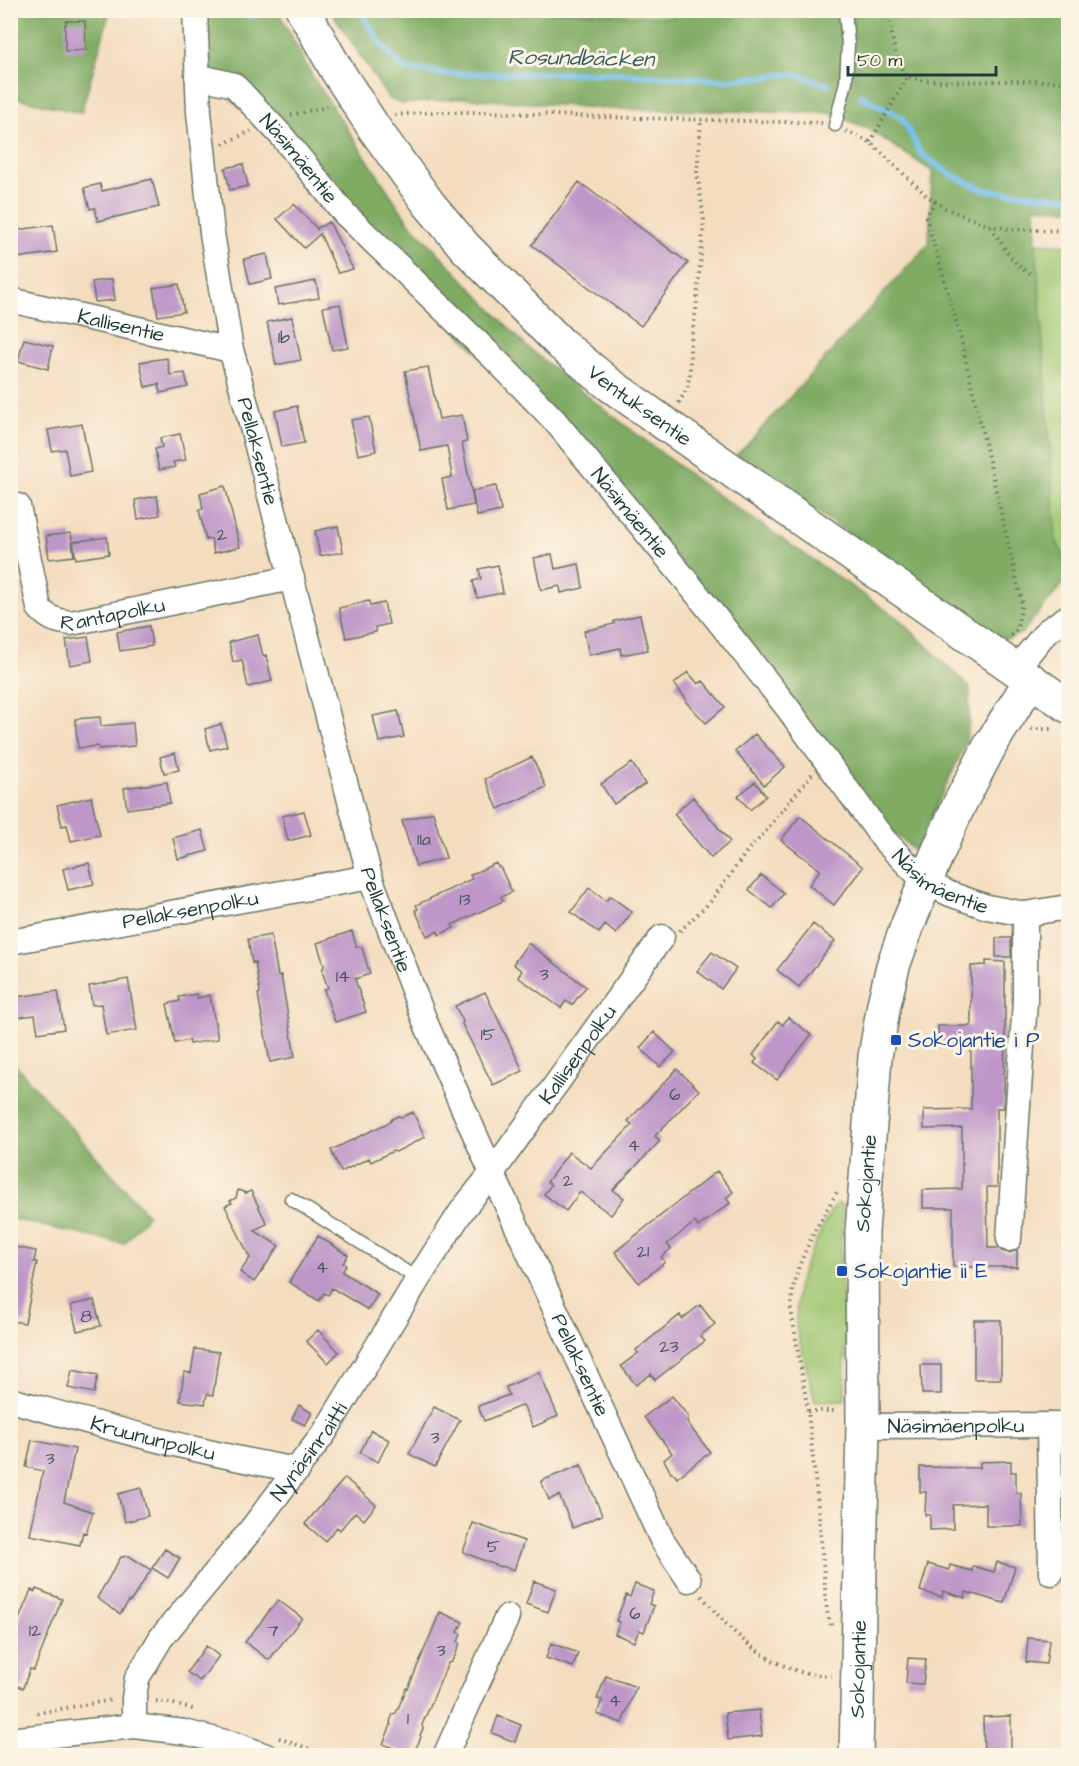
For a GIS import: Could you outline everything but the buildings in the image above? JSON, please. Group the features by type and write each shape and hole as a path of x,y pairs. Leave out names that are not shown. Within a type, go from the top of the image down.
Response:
{"street":[{"name":"Pellaksentie","path":"195,10 199,112 212,233 231,350 370,877 426,1024 492,1173 662,1540 689,1580"},
{"name":"Ventuksentie","path":"303,10 367,118 429,204 465,247 561,344 609,384 1068,706"},
{"name":"Näsimäentie","path":"197,76 234,85 281,135 345,214 555,421 787,707 884,840 925,882 987,907 1025,914 1068,907"},
{"name":"Kallisentie","path":"10,300 231,350"},
{"name":"Rantapolku","path":"18,506 39,608 48,618 57,621 71,623 292,578"},
{"path":"1014,668 1047,631 1068,617"},
{"name":"Sokojantie","path":"856,1755 863,1426 862,1232 875,1057 893,966 925,882 959,805 991,744 1014,668"},
{"name":"Pellaksenpolku","path":"10,942 370,877"},
{"path":"1009,1239 1025,1000 1025,914"},
{"name":"Kallisenpolku","path":"492,1173 663,936"},
{"name":"Nynäsinraitti","path":"134,1726 137,1678 161,1638 298,1470 325,1432 463,1209 492,1173"},
{"name":"Kruununpolku","path":"10,1400 146,1437 298,1470"},
{"name":"Näsimäenpolku","path":"863,1426 1059,1425 1051,1574"},
{"path":"446,1755 507,1617"},
{"path":"10,1740 134,1726 184,1732 266,1755"}],"lane":[{"path":"835,125 846,76 848,45 845,10"},
{"path":"291,1199 418,1279"}],"path":[{"path":"888,10 896,53 908,76 926,80 963,82 1068,82"},
{"path":"870,142 908,76"},
{"path":"389,116 434,112 490,112 701,120 817,121 835,125 870,142 926,195 945,208 991,226 1009,229 1068,231"},
{"path":"664,423 682,398 690,374 690,349 704,220 697,172 701,120"},
{"path":"935,201 926,217 959,331 1022,603 1014,668"},
{"path":"991,226 1009,255 1022,270 1034,274"},
{"path":"663,936 676,935 711,901 748,850 806,780 825,761"},
{"path":"689,1580 724,1624 764,1658 802,1672 858,1677"}],"green space":[{"path":"530,10 673,18 677,10 1068,11 1068,209 1035,207 1056,540 1068,566 1068,578 1022,633 1008,639 994,635 736,455 929,243 932,171 867,128 829,113 612,109 464,98 402,104 388,98 331,11"},
{"path":"11,11 110,11 81,113 11,97"},
{"path":"201,11 278,11 314,79 408,221 526,346 702,484 899,619 970,688 966,743 915,851 895,834 863,798 692,574 203,70"},
{"path":"530,11 677,11 674,18"},
{"path":"1036,243 1068,245 1068,566 1056,540"},
{"path":"11,1060 148,1215 124,1244 11,1219"},
{"path":"838,1203 841,1204 843,1213 840,1270 845,1317 845,1400 815,1401 796,1327 797,1288 806,1262 830,1212"}],"waterway":[{"path":"234,10 252,16 263,10"},
{"name":"Rosundbäcken","path":"360,10 380,43 402,68 447,74 610,73 726,80 795,74 828,85"},
{"name":"Rosundbäcken","path":"861,96 902,118 921,154 950,174 984,190 1068,198"}],"place":[{"name":"Sokojantie i P","path":"896,1040"},
{"name":"Sokojantie ii E","path":"842,1271"}]}
